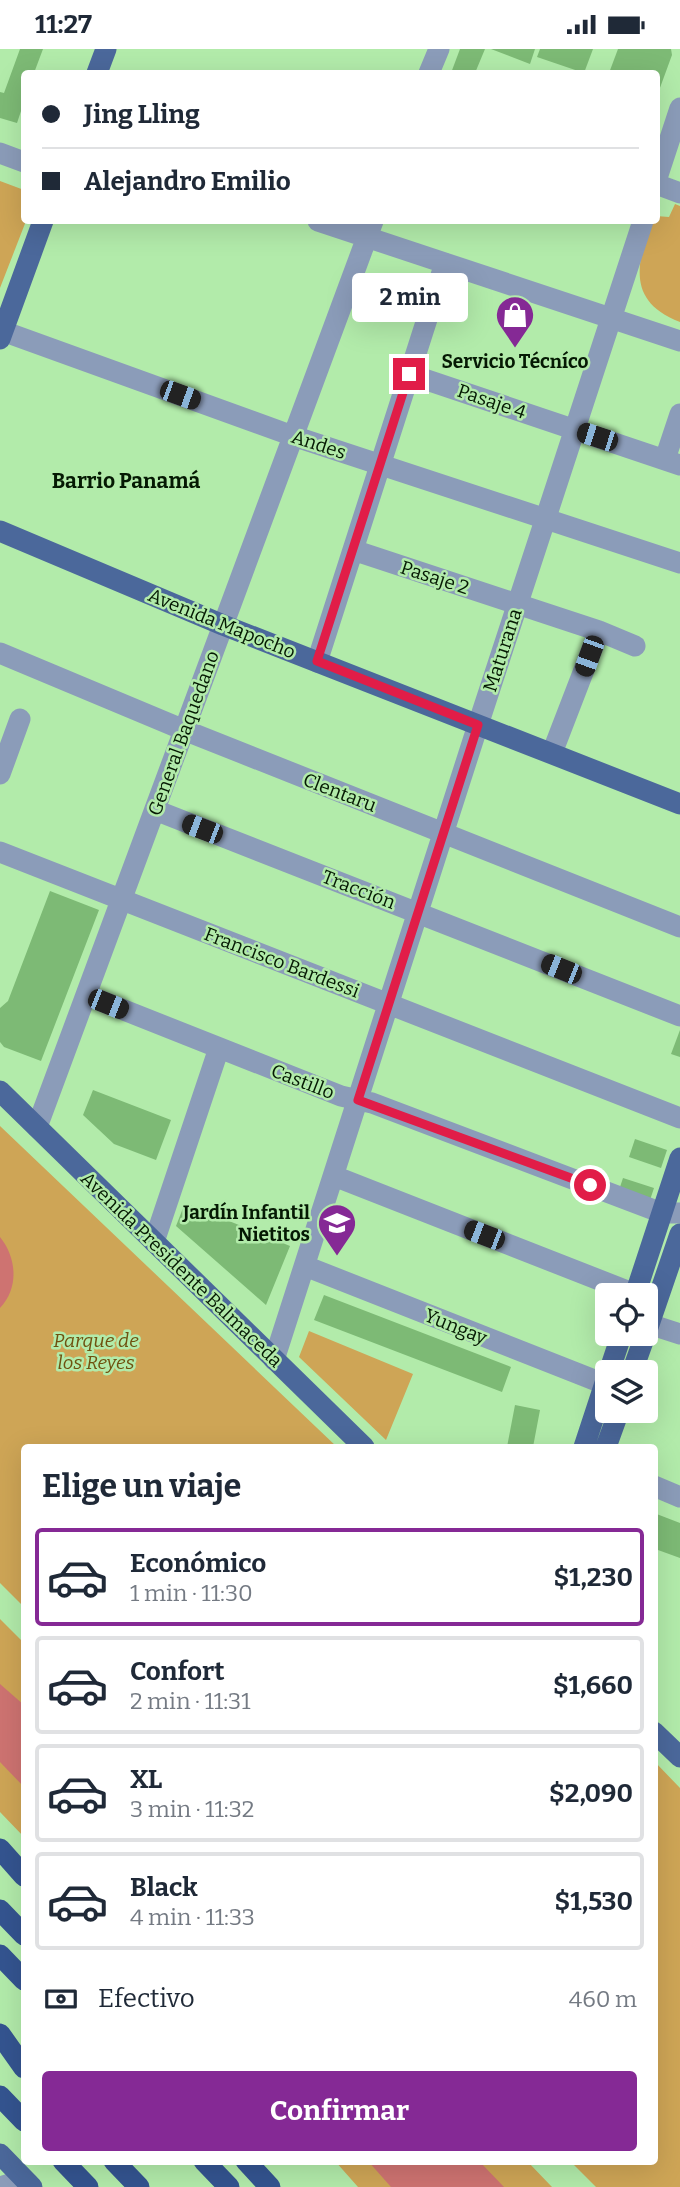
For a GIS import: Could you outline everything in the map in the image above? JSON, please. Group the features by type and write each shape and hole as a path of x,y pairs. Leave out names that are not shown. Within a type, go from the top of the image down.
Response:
{"highway":[{"path":"0,1849 21,1873"},
{"path":"0,1910 21,1932"},
{"path":"0,1955 21,1977"},
{"path":"0,2034 21,2064"},
{"path":"0,2043 21,2065"},
{"path":"0,2096 21,2118"},
{"path":"67,2165 88,2187"},
{"path":"118,2165 139,2187"},
{"path":"208,2165 229,2187"},
{"path":"250,2165 270,2187"}],"main road":[{"path":"98,70 106,49"},
{"path":"1,333 42,224"},
{"name":"Avenida Mapocho","path":"0,531 223,625 680,804"},
{"name":"Avenida Presidente Balmaceda","path":"0,1091 361,1444"},
{"path":"640,1283 671,1213 680,1158"},
{"path":"658,1307 674,1273 680,1234"},
{"path":"585,1444 595,1415"},
{"path":"607,1444 615,1423"},
{"path":"658,1736 680,1757"},
{"path":"0,2154 30,2185"}],"street":[{"path":"430,70 439,49"},
{"path":"660,170 680,108"},
{"path":"0,153 21,161"},
{"path":"660,184 680,193"},
{"path":"338,224 370,229 445,263 680,341"},
{"name":"Maturana","path":"274,1360 642,224"},
{"name":"General Baquedano","path":"37,1128 370,229"},
{"path":"317,661 445,263"},
{"name":"Andes","path":"1,333 293,436 680,563"},
{"name":"Pasaje 4","path":"409,374 672,462"},
{"path":"672,462 680,414"},
{"name":"Pasaje 2","path":"353,550 599,631 635,646"},
{"path":"552,753 599,631"},
{"name":"Clentaru","path":"0,653 184,730 680,927"},
{"path":"0,774 20,719"},
{"name":"Tracción","path":"155,810 680,1016"},
{"name":"Francisco Bardessi","path":"0,852 680,1118"},
{"name":"Castillo","path":"86,995 341,1096 671,1213"},
{"path":"154,1242 219,1048"},
{"path":"334,1176 607,1283"},
{"name":"Yungay","path":"305,1266 595,1375"},
{"path":"658,1331 680,1334"},
{"path":"658,1488 680,1497"},
{"path":"0,2187 16,2182 30,2185"}],"green space":[{"path":"0,181 21,189 21,224 25,224 0,288"},
{"path":"675,204 680,206 680,322 651,304 640,281 642,253 649,224 660,224 660,216 669,217"},
{"name":"Parque de los Reyes","path":"0,1126 334,1444 21,1444 21,1604 0,1583"},
{"path":"309,1331 413,1374 386,1440 299,1357"},
{"path":"0,1619 21,1640 21,1834 0,1812"},
{"path":"658,1765 680,1788 680,2187 596,2187 574,2165 658,2165"},
{"path":"339,2165 531,2165 552,2187 358,2187"}],"shaded area":[{"path":"0,1237 10,1254 13,1282 0,1308"},
{"path":"0,1684 21,1702 21,1784 0,1762"},
{"path":"372,2165 483,2165 504,2187 391,2187"}],"building":[{"path":"20,49 43,49 35,70 21,70 21,111 17,123 0,118 0,92 4,93"},
{"path":"460,49 485,49 476,70 452,70"},
{"path":"491,49 535,49 530,64"},
{"path":"540,49 593,49 585,70 575,70 537,57"},
{"path":"618,49 671,49 672,55 660,88 660,70 610,70"},
{"path":"50,891 99,910 41,1061 4,1047 0,1042 0,1008 8,1001"},
{"path":"680,1030 680,1057 671,1054"},
{"path":"93,1090 171,1120 156,1160 114,1144 83,1115"},
{"path":"635,1139 667,1150 661,1168 629,1157"},
{"path":"623,1178 654,1188 650,1200 619,1190"},
{"path":"185,1203 290,1246 266,1305 176,1226"},
{"path":"324,1295 511,1367 502,1392 314,1320"},
{"path":"515,1405 540,1410 534,1444 508,1444"},
{"path":"658,1515 680,1523 680,1558 658,1550"}],"place":[{"name":"Servicio Técníco","path":"515,349"},
{"name":"Jardín Infantil Nietitos","path":"337,1257"}],"district":[{"name":"Barrio Panamá","path":"126,481"}],"route":[{"path":"409,374 317,661 478,725 358,1100 590,1185"}]}
